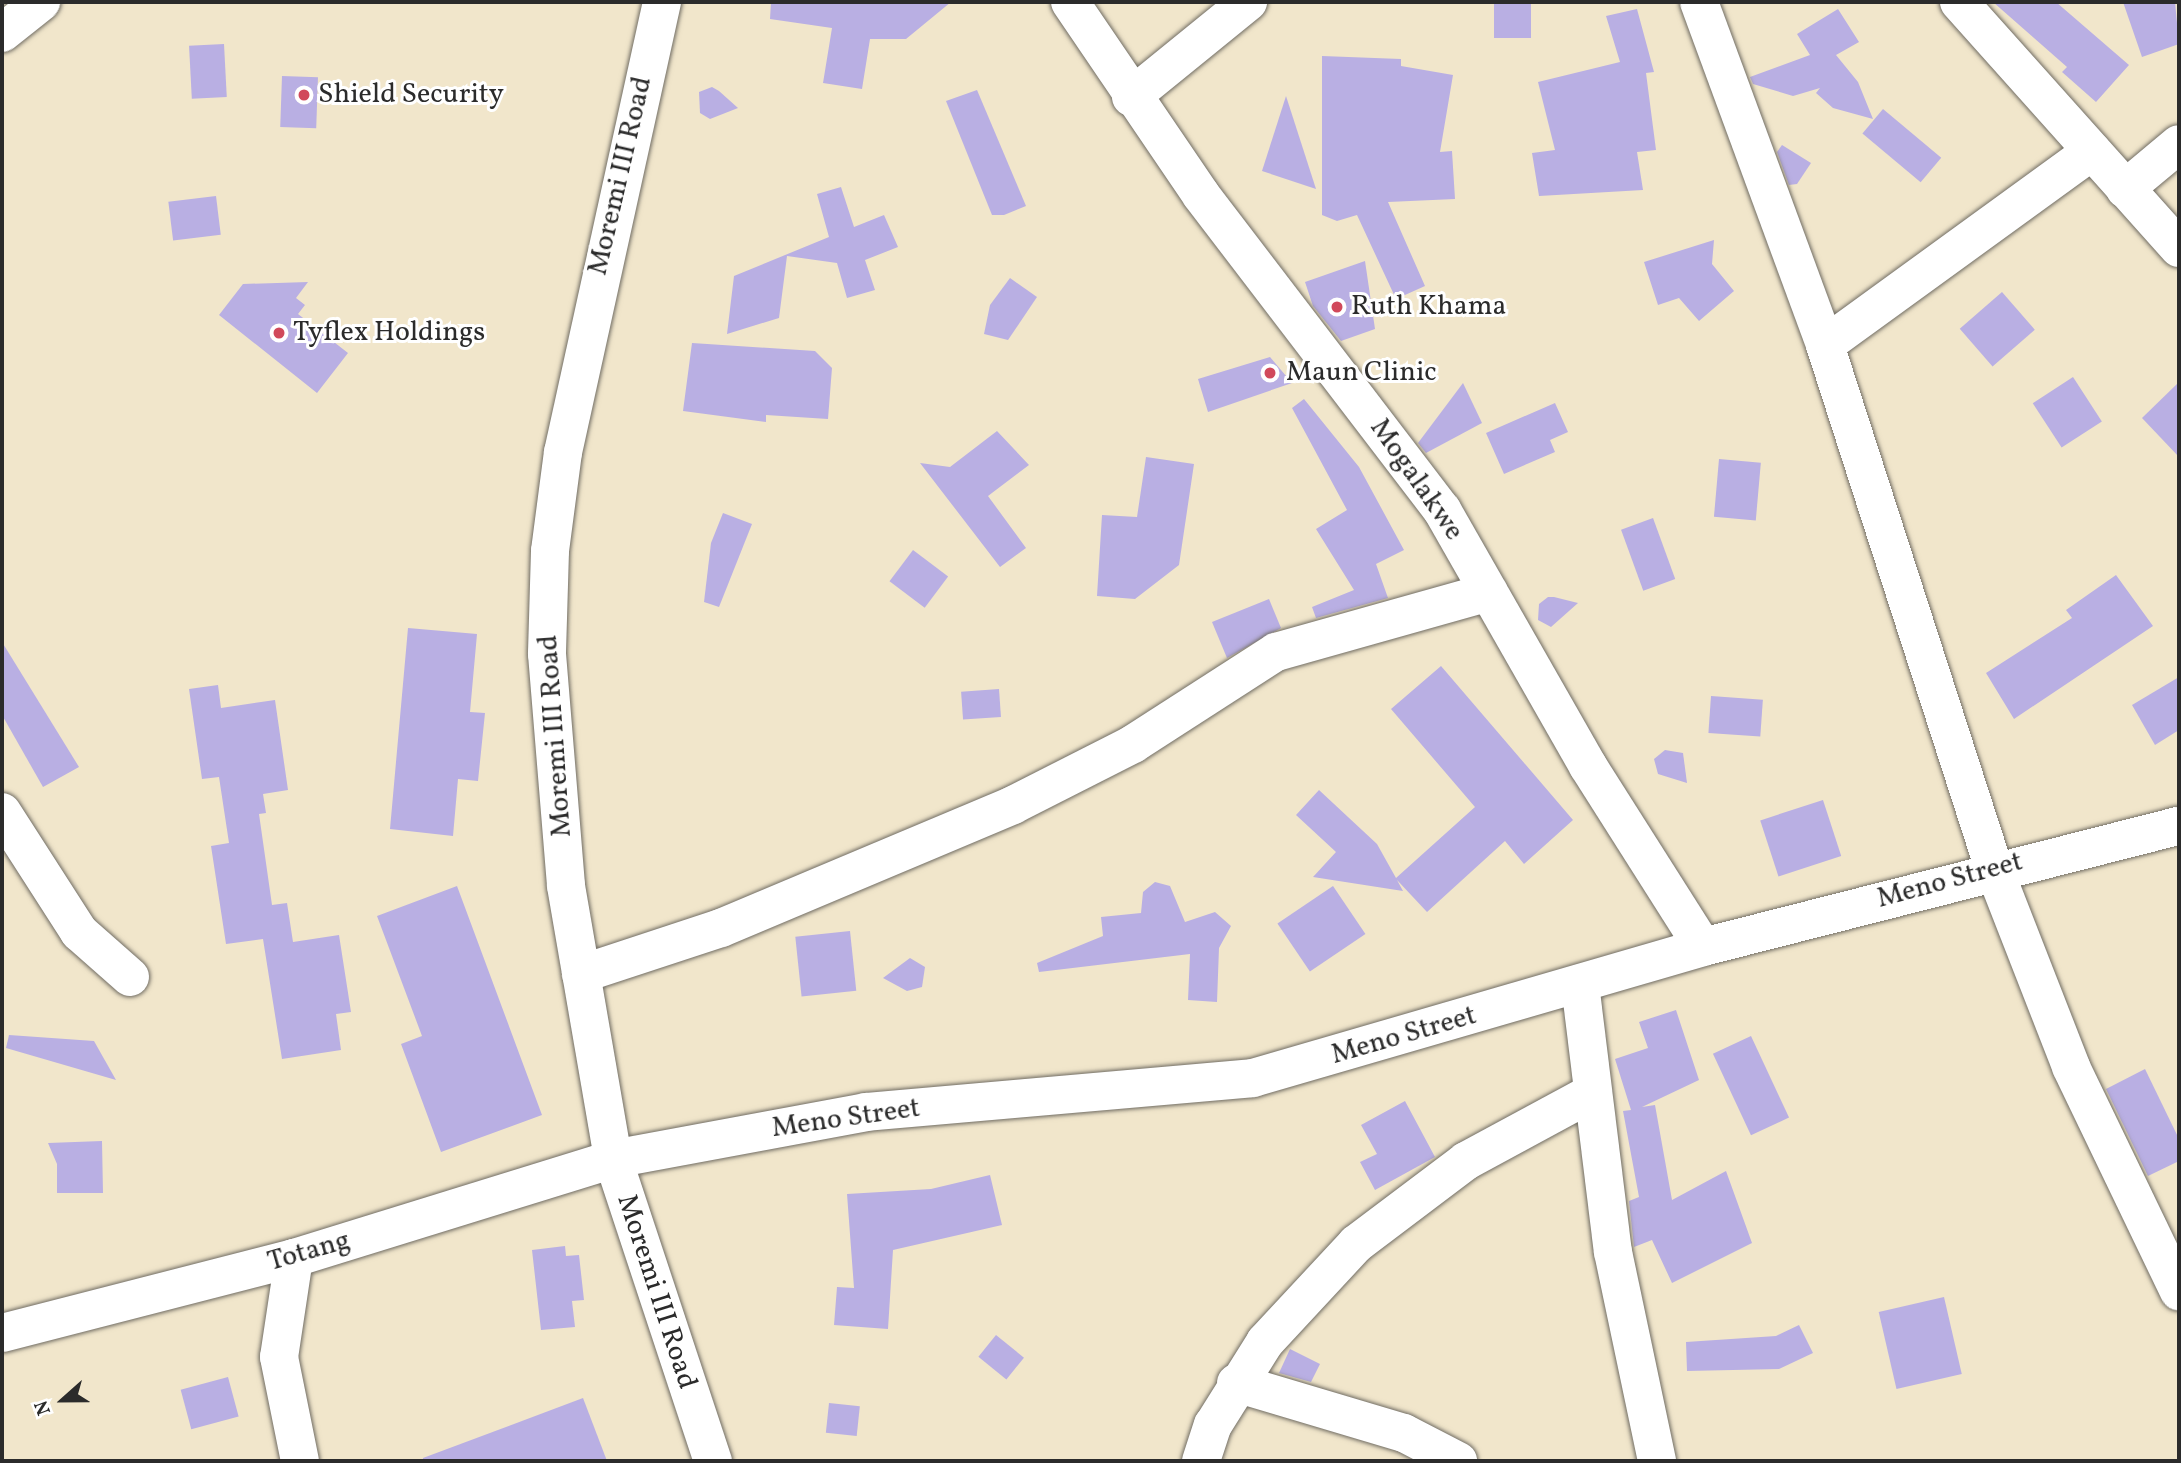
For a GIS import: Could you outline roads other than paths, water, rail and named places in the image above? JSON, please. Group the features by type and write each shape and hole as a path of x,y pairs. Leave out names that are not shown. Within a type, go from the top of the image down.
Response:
{"street":[{"path":"2,33 40,2"},
{"name":"Moremi III Road","path":"662,2 602,253 550,551 547,654 566,886 614,1159 713,1461"},
{"name":"Mogalakwe","path":"1070,2 1131,97 1442,510 1703,947"},
{"path":"1131,97 1248,2"},
{"path":"1699,2 1825,345 1993,869 2071,1067 2179,1290"},
{"path":"1959,2 2179,248"},
{"path":"2125,189 2179,144"},
{"path":"1825,345 2092,151"},
{"path":"581,974 720,928 1013,805 1133,744 1276,652 1489,592"},
{"path":"2,812 79,932 130,976"},
{"name":"Meno Street","path":"614,1159 866,1112 1253,1078 1580,985 1703,947 1993,869 2179,826"},
{"path":"1580,985 1590,1094 1613,1252 1657,1461"},
{"path":"1201,1461 1236,1383 1356,1244 1466,1161 1590,1094"},
{"name":"Totang","path":"2,1333 294,1258 614,1159"},
{"path":"294,1258 279,1357 300,1461"},
{"path":"1236,1383 1404,1433 1458,1461"}],"place":[{"name":"Shield Security","path":"304,95"},
{"name":"Ruth Khama","path":"1337,307"},
{"name":"Tyflex Holdings","path":"279,333"},
{"name":"Maun Clinic","path":"1270,373"}]}
